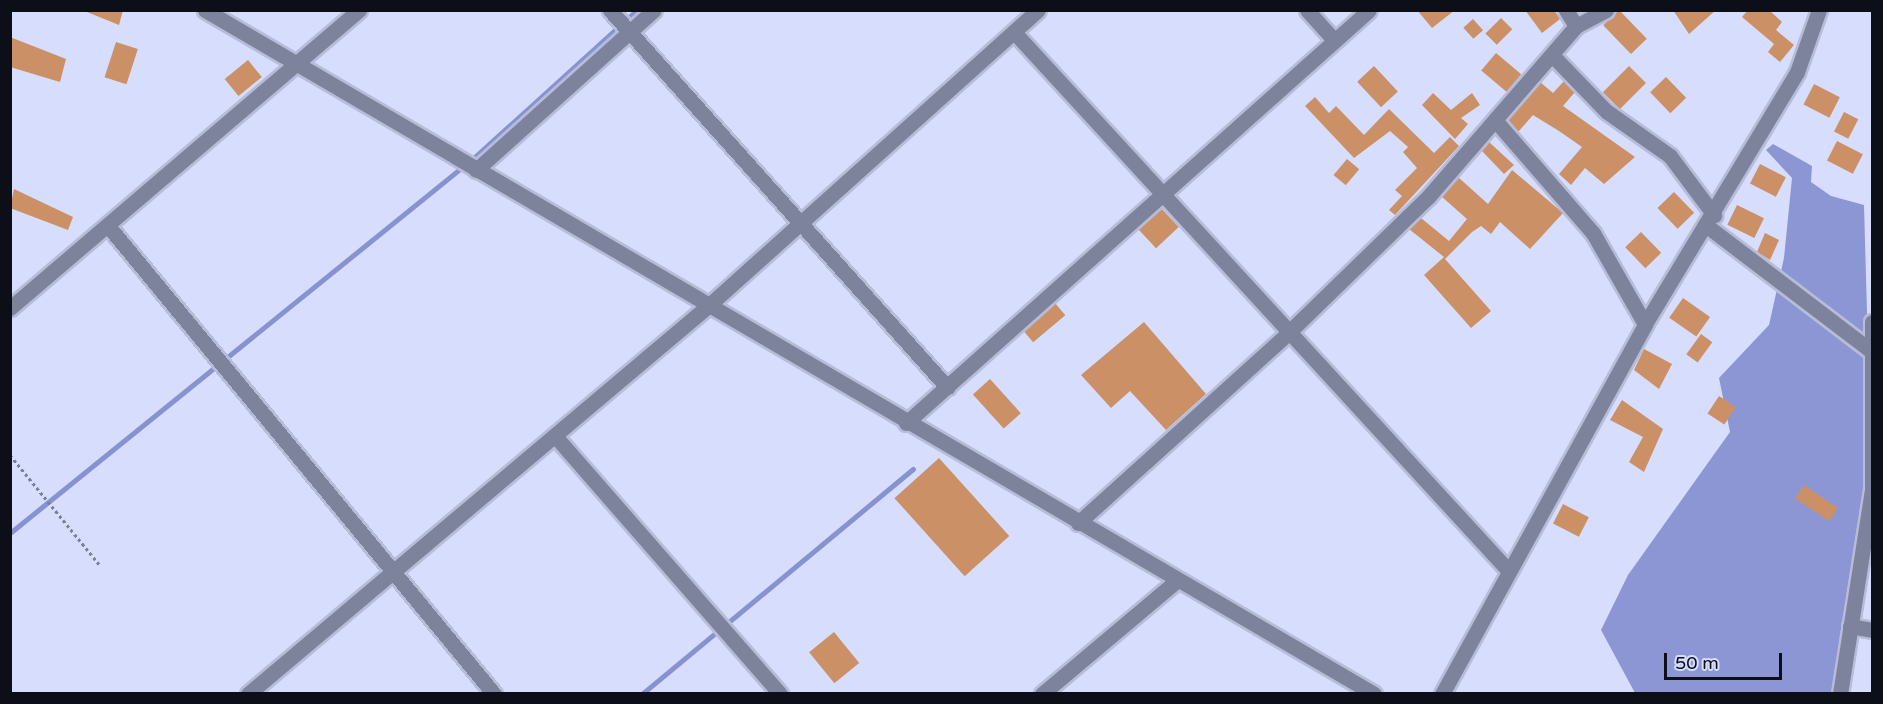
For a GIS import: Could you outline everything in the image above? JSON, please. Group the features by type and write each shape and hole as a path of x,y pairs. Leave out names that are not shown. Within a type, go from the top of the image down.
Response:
{"street":[{"path":"205,10 1175,582 1374,693"},
{"path":"10,308 298,66 359,10"},
{"path":"610,10 947,387"},
{"path":"476,170 654,10"},
{"path":"248,693 392,571 556,438 708,306 1038,10"},
{"path":"1307,10 1334,40"},
{"path":"906,423 1161,192 1369,10"},
{"path":"1566,10 1576,27"},
{"path":"1078,523 1288,333 1428,197 1576,27 1606,10"},
{"path":"1442,693 1507,569 1645,324 1711,220 1797,72 1819,10"},
{"path":"1014,32 1507,569"},
{"path":"1552,55 1606,111 1670,156 1711,220 1871,351"},
{"path":"1495,120 1593,233 1645,324"},
{"path":"109,226 494,693"},
{"path":"1839,693 1872,490 1872,322"},
{"path":"556,438 780,693"},
{"path":"1042,693 1175,582"},
{"path":"1850,626 1872,630"}],"path":[{"path":"10,455 99,564"}],"shaded area":[{"path":"1773,144 1812,166 1811,182 1831,196 1864,205 1872,490 1840,693 1635,693 1601,630 1628,575 1730,432 1719,378 1769,325 1784,258 1792,178 1766,150"}],"building":[{"path":"82,10 123,10 119,25"},
{"path":"1417,10 1455,10 1432,28"},
{"path":"1525,10 1554,10 1560,19 1542,33"},
{"path":"1619,10 1647,39 1631,54 1603,25"},
{"path":"1673,10 1716,10 1689,34"},
{"path":"1748,10 1769,10 1782,22 1776,30 1794,45 1780,62 1768,52 1774,44 1742,17"},
{"path":"1501,18 1512,29 1497,45 1485,34"},
{"path":"1473,19 1483,30 1473,39 1463,28"},
{"path":"10,37 66,59 60,82 10,67"},
{"path":"116,42 138,49 126,84 105,77"},
{"path":"1496,53 1521,74 1506,92 1481,71"},
{"path":"248,60 262,77 239,96 225,79"},
{"path":"1374,66 1398,92 1381,107 1357,82"},
{"path":"1629,66 1646,83 1620,109 1603,92"},
{"path":"1666,77 1686,98 1670,113 1650,92"},
{"path":"1564,81 1575,92 1563,106 1635,157 1604,184 1585,168 1571,185 1559,174 1582,147 1559,131 1533,115 1518,132 1508,120 1540,82 1553,93"},
{"path":"1814,84 1840,97 1829,118 1804,104"},
{"path":"1433,93 1451,110 1472,93 1480,105 1461,118 1468,124 1455,139 1422,105"},
{"path":"1315,97 1329,113 1336,106 1364,135 1389,109 1434,153 1450,137 1459,146 1395,215 1389,210 1402,196 1395,190 1417,168 1403,152 1408,147 1390,131 1354,158 1305,106"},
{"path":"1844,112 1858,119 1848,139 1834,132"},
{"path":"1837,141 1863,154 1853,174 1827,161"},
{"path":"1489,142 1514,165 1504,174 1481,150"},
{"path":"1347,159 1359,169 1346,185 1334,175"},
{"path":"1760,164 1786,177 1776,197 1750,184"},
{"path":"1512,170 1563,213 1530,249 1500,222 1491,234 1481,226 1472,232 1445,259 1491,311 1471,328 1424,275 1444,257 1409,229 1421,218 1449,241 1467,219 1441,196 1458,177 1488,204"},
{"path":"14,189 73,217 68,230 10,208"},
{"path":"1674,192 1694,213 1678,229 1657,208"},
{"path":"1737,205 1764,218 1754,238 1727,225"},
{"path":"1161,208 1179,227 1156,248 1138,229"},
{"path":"1641,232 1661,253 1645,268 1625,247"},
{"path":"1765,233 1779,240 1770,260 1757,252"},
{"path":"1683,298 1710,317 1696,337 1669,318"},
{"path":"1055,303 1065,315 1033,342 1023,330"},
{"path":"1144,322 1206,394 1166,430 1130,391 1111,408 1081,375"},
{"path":"1701,334 1712,342 1698,362 1686,354"},
{"path":"1644,349 1672,364 1659,389 1634,370"},
{"path":"990,379 1021,413 1004,429 973,394"},
{"path":"1719,396 1736,407 1724,425 1708,414"},
{"path":"1622,400 1663,429 1644,472 1629,462 1643,437 1610,420"},
{"path":"939,458 1009,536 965,576 894,498"},
{"path":"1804,485 1838,508 1829,521 1795,498"},
{"path":"1563,504 1589,517 1579,537 1553,524"},
{"path":"834,632 859,663 834,683 809,652"}],"waterway":[{"path":"10,533 476,156 637,10"},
{"path":"642,694 913,469"}]}
